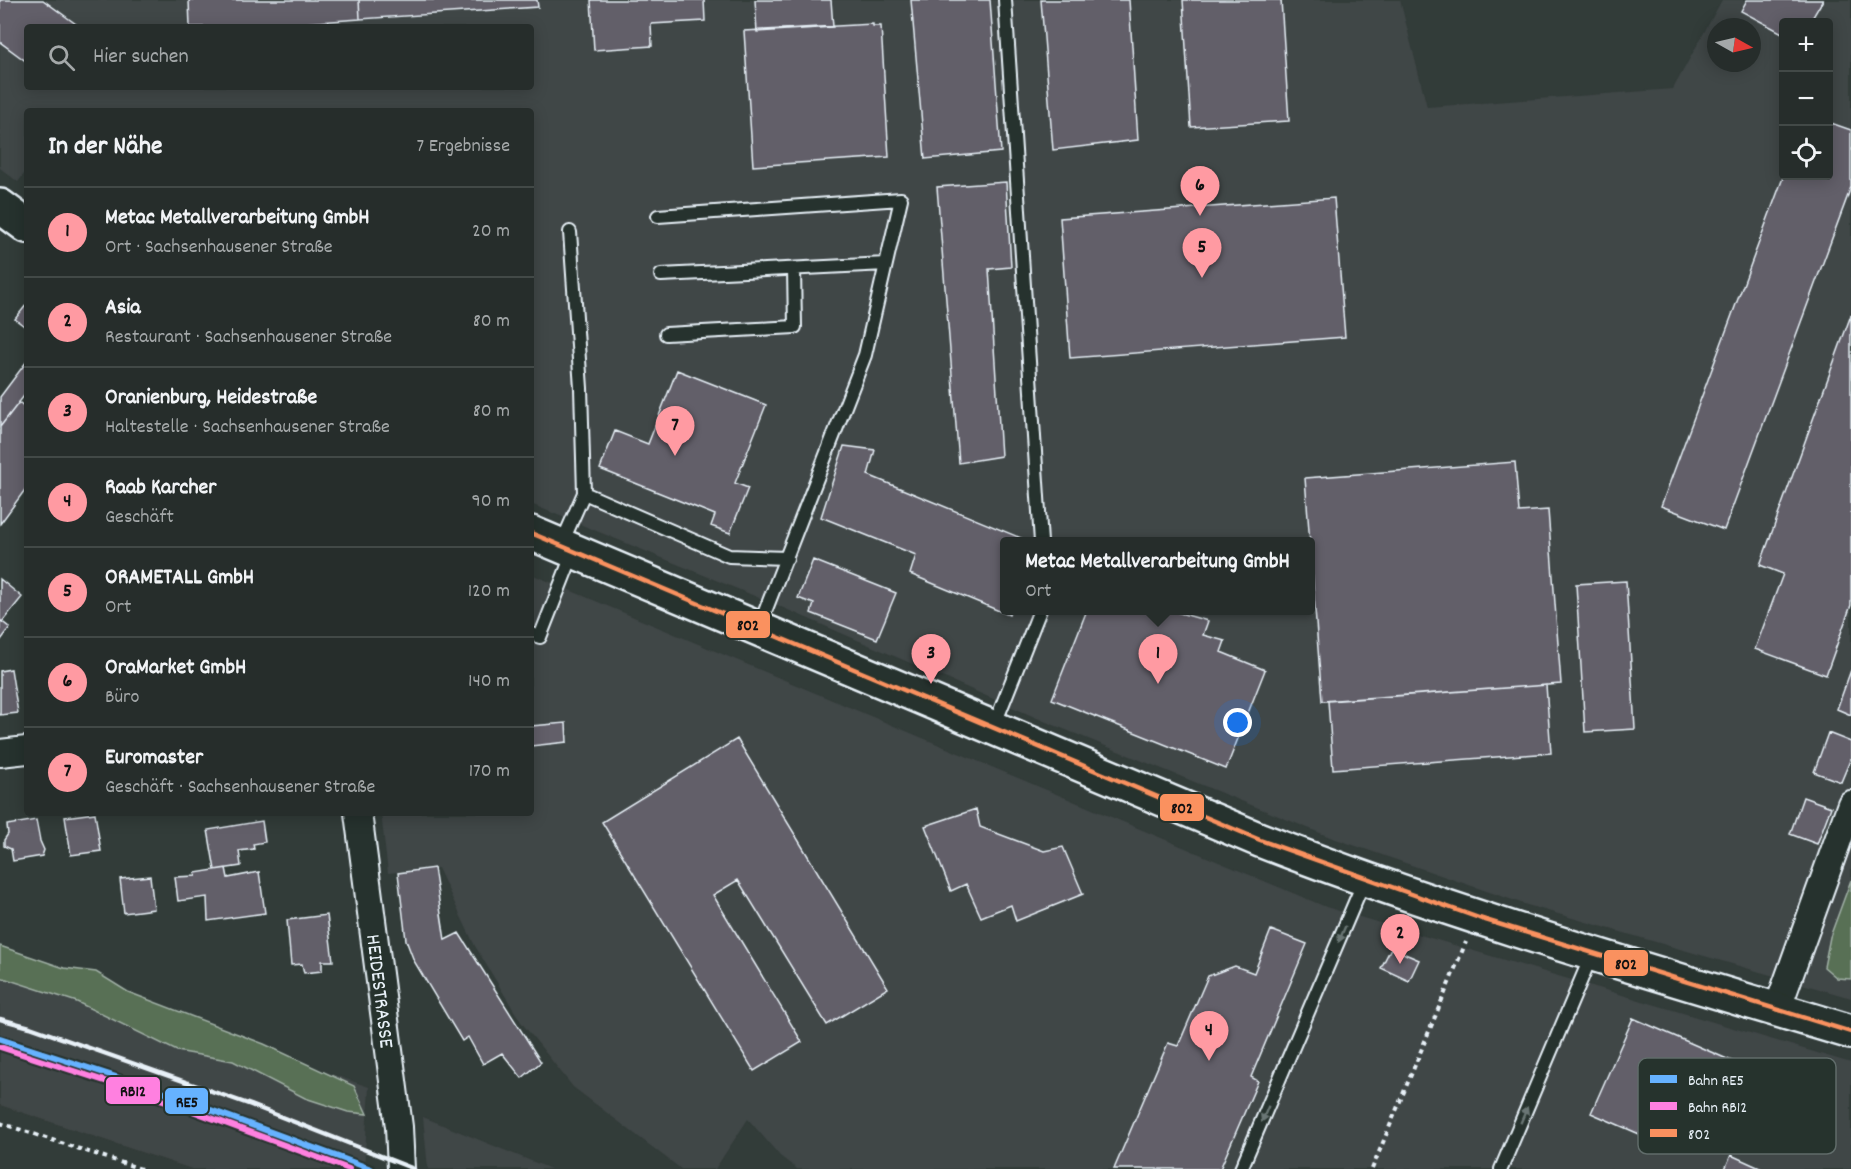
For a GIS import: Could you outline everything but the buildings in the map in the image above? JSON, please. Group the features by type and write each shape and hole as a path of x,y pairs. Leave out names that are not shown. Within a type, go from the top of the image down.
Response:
{"main road":[{"path":"0,206 24,224"},
{"path":"534,533 1260,840 1365,880 1592,954 1851,1032"}],"street":[{"path":"0,753 24,750"},
{"path":"1777,1010 1851,804"},
{"name":"HEIDESTRASSE","path":"358,816 399,1127 401,1169"}],"lane":[{"path":"1005,0 1041,537"},
{"path":"658,216 901,199 865,355 759,628"},
{"path":"534,635 540,637 584,493 581,388 570,231"},
{"path":"661,275 886,264"},
{"path":"666,334 795,327 794,269"},
{"path":"584,493 729,556 787,558"},
{"path":"994,728 1038,615"},
{"path":"1241,1169 1365,880"},
{"path":"1501,1169 1592,954"}],"path":[{"path":"1372,1169 1476,917"},
{"path":"0,1124 141,1169"}],"shaded area":[{"path":"0,0 1400,0 1427,107 1673,89 1707,27 1707,72 1761,72 1761,18 1712,18 1722,0 1851,0 1851,998 1527,905 1330,837 1044,721 779,606 534,505 534,108 24,108 24,174 18,182 0,168"},
{"path":"534,575 1326,907 1834,1058 1638,1058 1638,1154 1836,1154 1836,1059 1851,1063 1851,1169 797,1169 780,1156 748,1119 715,1169 681,1169 573,1087 521,1022 475,946 438,868 388,873 381,816 534,816"},
{"path":"0,960 369,1087 364,1169 192,1169 0,1105"},
{"path":"423,1117 551,1169 428,1169"}],"green space":[{"path":"1851,880 1851,979 1837,978 1824,967 1830,937"},
{"path":"0,946 64,968 96,972 128,992 264,1044 354,1086 367,1114 348,1112 305,1098 233,1061 177,1051 77,1002 0,977"}],"railway":[{"path":"0,1019 30,1027 251,1105 414,1169"}],"rail line":[{"name":"RE5","path":"0,1039 162,1092 371,1169"},
{"name":"RB12","path":"0,1047 160,1099 349,1169"}],"transit line":[{"name":"802","path":"534,534 1260,840 1479,918 1851,1032"}],"place":[{"name":"OraMarket GmbH","path":"1200,216"},
{"name":"ORAMETALL GmbH","path":"1202,278"},
{"name":"Euromaster","path":"675,456"},
{"name":"Oranienburg, Heidestraße","path":"931,684"},
{"name":"Metac Metallverarbeitung GmbH","path":"1158,684"},
{"name":"Asia","path":"1400,964"},
{"name":"Raab Karcher","path":"1209,1061"}]}
